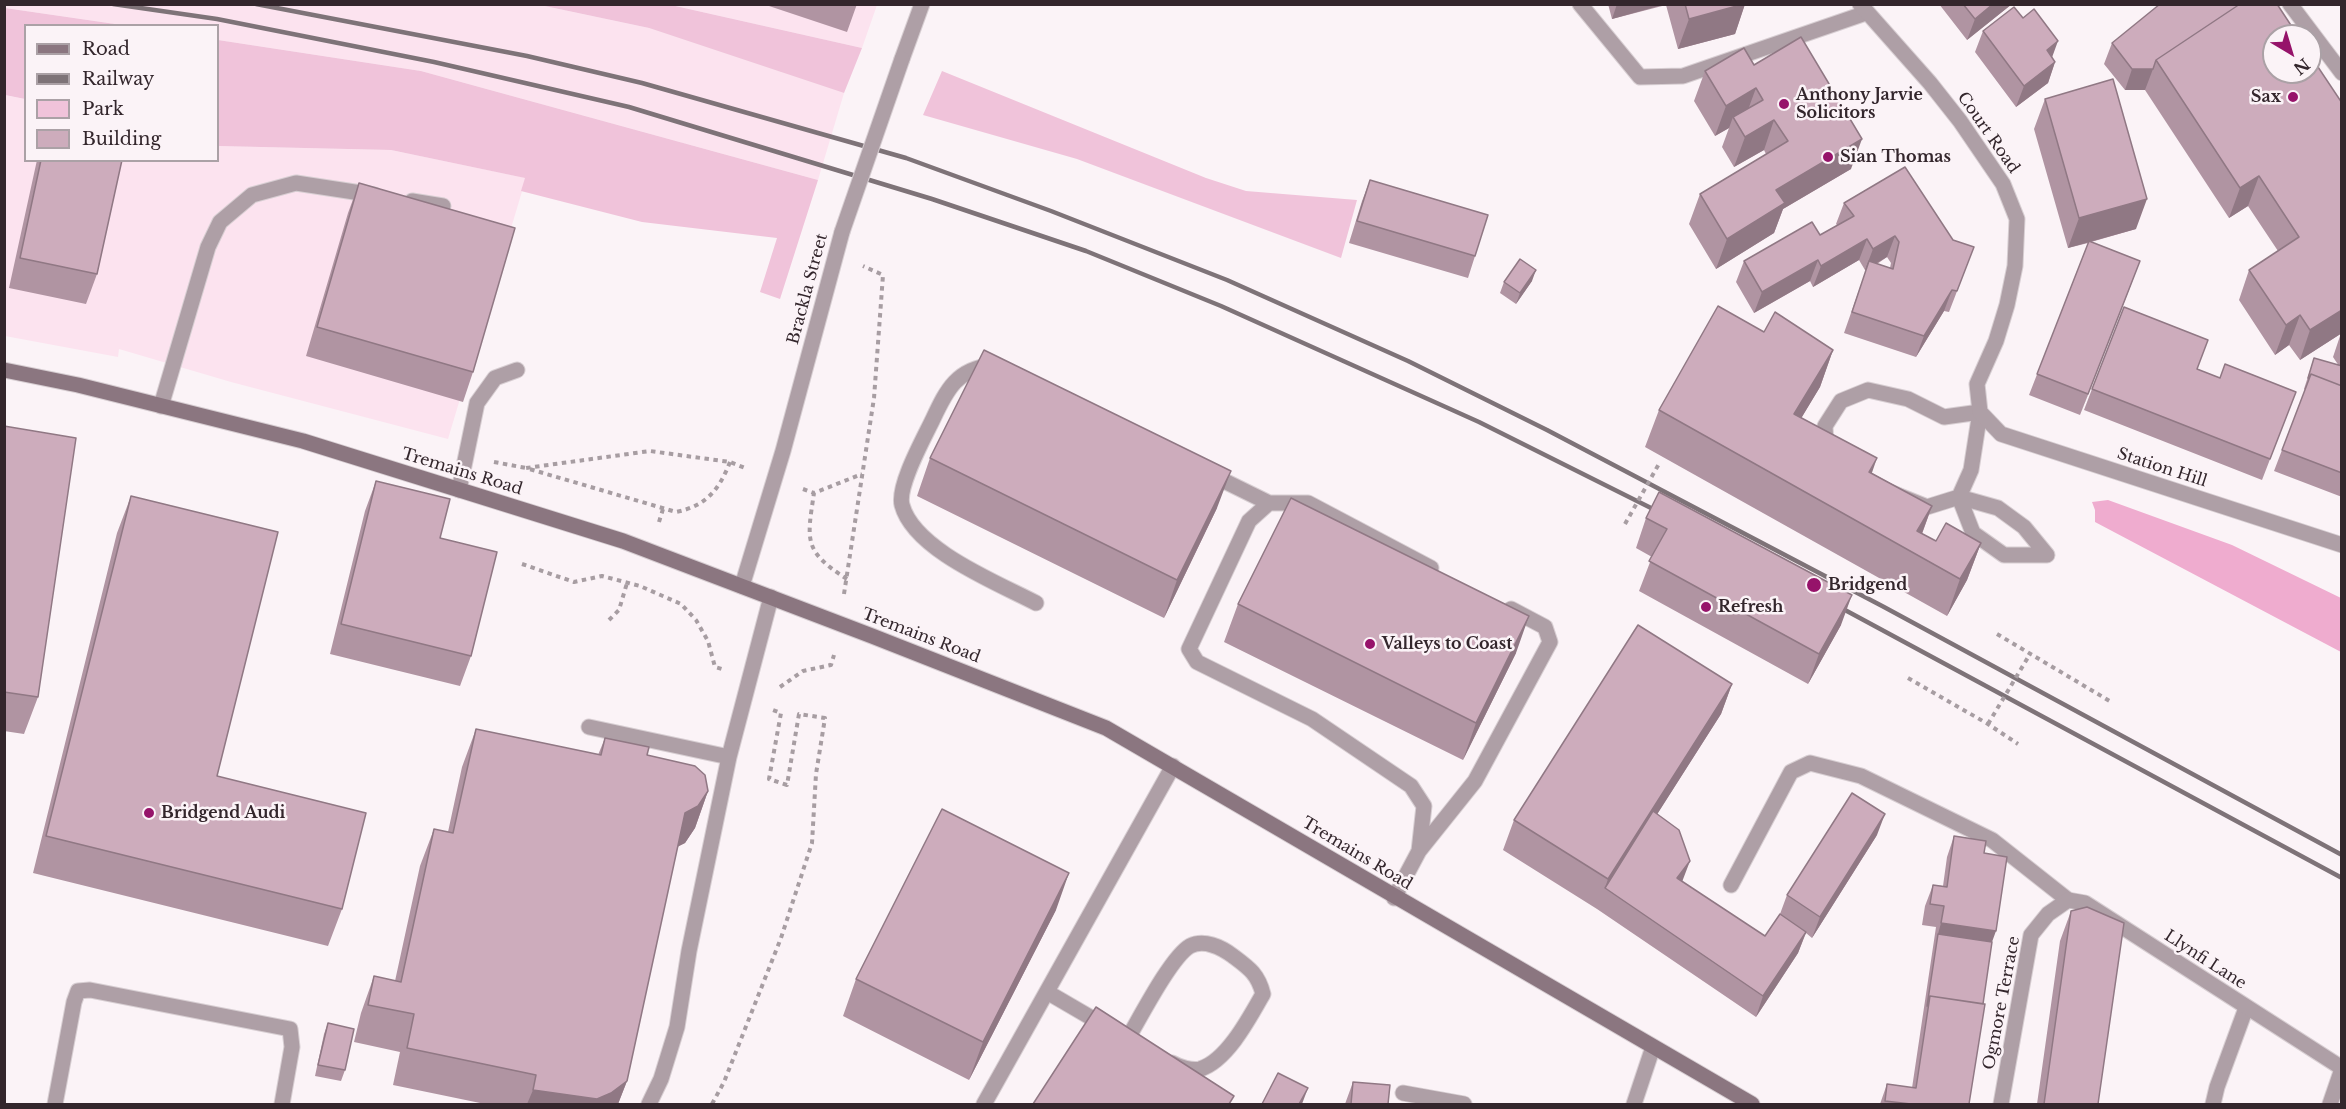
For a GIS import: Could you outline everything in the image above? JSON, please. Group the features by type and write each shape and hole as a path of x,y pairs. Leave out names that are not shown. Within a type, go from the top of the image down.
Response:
{"main road":[{"name":"Tremains Road","path":"4,370 78,385 303,441 623,541 1106,728 1394,898 1752,1104"}],"street":[{"name":"Brackla Street","path":"742,586 783,451 842,232 921,4"},
{"path":"1580,4 1640,77 1683,76 1863,9"},
{"path":"2290,4 2342,73"},
{"name":"Court Road","path":"1863,9 1930,83 1960,121 2003,184 2017,219 2014,266 2007,305 1996,341 1977,384 1980,412 1971,470 1959,497"},
{"path":"161,406 207,247 220,222 252,195 296,183 443,206"},
{"path":"1003,370 993,364 972,368 946,390 906,476 902,504 914,527 945,556 1036,603"},
{"path":"459,490 477,403 495,378 516,370"},
{"path":"1959,497 1973,533 2004,555 2047,555 2024,527 1998,508 1959,497 1927,507 1877,487 1846,465 1826,445 1825,426 1841,401 1868,390 1908,399 1944,417 1980,412"},
{"name":"Station Hill","path":"1980,412 2001,434 2342,545"},
{"path":"1194,467 1269,503 1308,503 1442,573"},
{"path":"1269,503 1249,521 1189,648 1197,662 1312,719 1411,786 1424,806 1419,851"},
{"path":"649,1104 661,1079 677,1027 689,951 729,757 771,597"},
{"path":"1394,898 1419,851 1474,781 1550,642 1545,627 1494,600"},
{"path":"589,727 729,757"},
{"name":"Llynfi Lane","path":"1731,885 1791,772 1810,763 1861,776 1992,840 2068,900 2085,903 2342,1068"},
{"path":"984,1104 1173,766"},
{"name":"Ogmore Terrace","path":"2001,1104 2031,936 2049,914 2068,900"},
{"path":"1047,992 1133,1041 1174,963 1190,946 1208,943 1226,950 1260,980 1263,994 1244,1028 1217,1059 1198,1070 1179,1067 1158,1055"},
{"path":"55,1104 74,1002 78,991 90,990 290,1029 292,1047 282,1104"},
{"path":"2213,1104 2246,1008"},
{"path":"1634,1104 1653,1047"},
{"path":"2330,1104 2342,1068"},
{"path":"1402,1093 1464,1104"}],"path":[{"path":"777,689 803,671 831,665 840,624 874,398 883,276 837,253"},
{"path":"650,451 730,462 722,483 706,500 692,509 676,512 526,468 650,451"},
{"path":"1625,524 1660,462"},
{"path":"847,579 828,567 815,553 808,532 814,493 863,474"},
{"path":"522,564 574,582 602,576 640,586 681,604 696,620 708,641 715,667"},
{"path":"609,620 619,610 627,583"},
{"path":"1997,634 2113,703"},
{"path":"1988,724 2030,654"},
{"path":"1908,678 2018,744"},
{"path":"712,1104 724,1082 781,938 812,843 816,774 825,718 799,714 787,785 769,779 781,713 767,708"}],"shaded area":[{"path":"4,5 540,5 649,28 844,93 818,180 421,71 219,40 219,24 115,24 5,8"},
{"path":"671,5 877,5 862,48"},
{"path":"4,95 24,99 24,162 219,162 219,146 391,150 526,178 448,439 231,382 119,349 118,357 5,336"},
{"path":"2108,500 2232,545 2341,598 2341,652 2095,522 2092,502"}],"green space":[{"path":"540,5 671,5 862,48 844,93 649,28"},
{"path":"4,8 115,24 24,24 24,99 5,95"},
{"path":"219,40 421,71 818,180 780,299 760,292 777,238 642,222 521,191 525,178 391,150 219,146"},
{"path":"942,71 1206,178 1246,191 1357,200 1341,258 1077,159 923,115"}],"building":[{"path":"1685,4 1744,4 1689,19"},
{"path":"1963,4 1993,4 1975,19"},
{"path":"2160,4 2240,4 2156,60 2153,69 2132,69 2112,43"},
{"path":"2240,4 2277,4 2290,24 2262,24 2262,84 2322,84 2322,73 2342,103 2342,310 2310,330 2300,315 2286,325 2249,270 2299,237 2259,176 2240,188 2156,60"},
{"path":"2014,7 2023,18 2034,9 2058,41 2047,50 2055,62 2024,86 1983,31"},
{"path":"1801,37 1862,139 1776,190 1785,203 1727,239 1700,194 1788,141 1774,120 1745,137 1733,117 1763,100 1756,88 1726,106 1705,71 1744,48 1754,65"},
{"path":"2113,79 2147,199 2079,218 2045,99"},
{"path":"41,162 122,162 97,274 20,258"},
{"path":"1905,167 1953,240 1974,247 1957,291 1952,290 1924,336 1852,312 1869,261 1893,269 1899,242 1895,236 1873,249 1867,239 1821,266 1818,260 1762,292 1744,261 1812,222 1820,235 1854,216 1844,203"},
{"path":"1370,180 1488,215 1475,256 1357,221"},
{"path":"359,183 515,228 473,372 317,327"},
{"path":"2089,241 2140,261 2088,394 2037,374"},
{"path":"1520,259 1536,270 1520,293 1504,282"},
{"path":"1718,306 1764,332 1775,312 1833,350 1794,414 1877,458 1869,472 1932,506 1917,531 1936,541 1946,523 1981,543 1960,579 1659,410"},
{"path":"2124,307 2208,340 2197,369 2220,378 2225,364 2296,392 2270,459 2092,389"},
{"path":"984,350 1231,471 1177,580 930,458"},
{"path":"2314,358 2342,366 2342,386 2311,374 2308,378"},
{"path":"2311,374 2342,386 2342,473 2282,450"},
{"path":"4,426 76,438 38,697 4,692"},
{"path":"376,481 450,499 440,538 497,552 471,656 341,624"},
{"path":"1659,492 1852,595 1819,654 1649,561 1667,529 1646,518"},
{"path":"131,496 278,532 217,776 366,813 342,909 46,836"},
{"path":"1291,498 1529,616 1476,723 1238,604"},
{"path":"1638,625 1732,684 1608,879 1514,820"},
{"path":"476,729 601,755 605,738 649,747 647,755 695,766 705,775 708,791 698,806 685,813 627,1081 611,1093 597,1099 533,1090 536,1075 407,1048 414,1014 368,1005 374,976 401,982 434,829 453,833"},
{"path":"1852,793 1885,814 1820,917 1787,895"},
{"path":"942,809 1069,873 983,1042 856,979"},
{"path":"1653,811 1679,830 1690,861 1677,878 1765,936 1780,914 1806,932 1763,996 1605,888"},
{"path":"1954,836 1986,841 1984,853 2007,857 1996,931 1941,923 1944,906 1930,904 1933,885 1947,887"},
{"path":"2087,907 2124,923 2098,1104 2044,1104 2071,911"},
{"path":"1938,934 1992,942 1983,1004 1930,996 1927,1006"},
{"path":"1930,996 1985,1004 1969,1104 1911,1104 1885,1101 1887,1084 1916,1088"},
{"path":"1096,1007 1234,1096 1229,1104 1033,1104"},
{"path":"328,1023 354,1029 345,1070 318,1065"},
{"path":"1278,1073 1308,1088 1299,1104 1262,1104"},
{"path":"1353,1082 1390,1085 1388,1104 1351,1104"}],"railway":[{"path":"113,4 217,19 434,62 629,107 932,199 1086,251 1221,306 1479,422 1665,515"},
{"path":"256,4 527,56 642,83 906,158 1051,211 1227,280 1408,361 1547,430 1884,607 2342,855"},
{"path":"1832,603 2342,878"}],"place":[{"name":"Sax","path":"2293,97"},
{"name":"Anthony Jarvie Solicitors","path":"1784,104"},
{"name":"Sian Thomas","path":"1828,157"},
{"name":"Bridgend","path":"1814,585"},
{"name":"Refresh","path":"1706,607"},
{"name":"Valleys to Coast","path":"1370,644"},
{"name":"Bridgend Audi","path":"149,813"}]}
